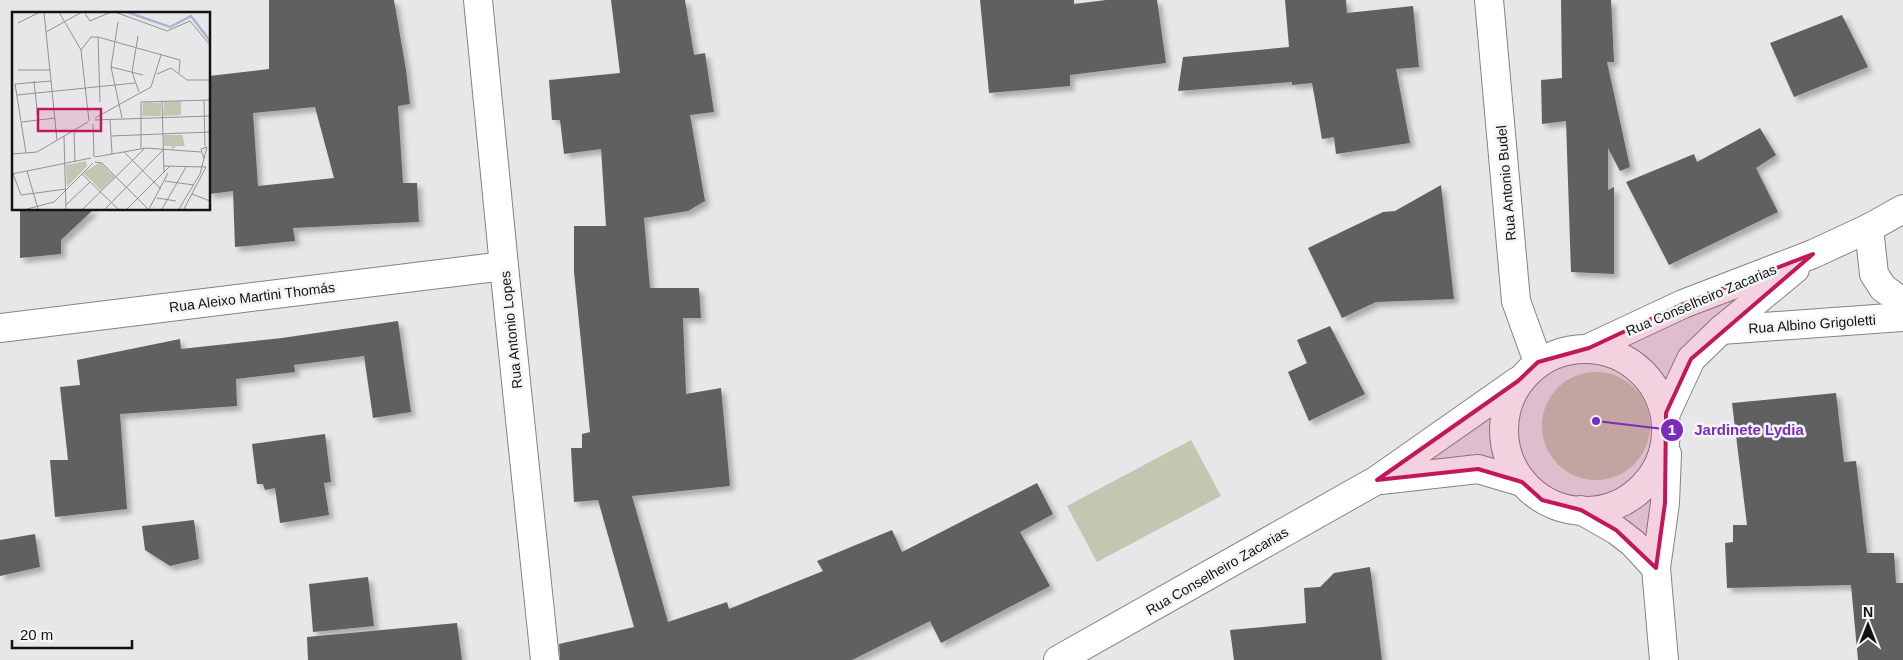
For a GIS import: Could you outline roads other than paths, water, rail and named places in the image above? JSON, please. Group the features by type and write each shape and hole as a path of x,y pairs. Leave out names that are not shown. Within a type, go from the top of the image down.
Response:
{"street":[{"name":"Rua Antonio Lopes","path":"478,0 545,660"},
{"name":"Rua Antonio Budel","path":"1489,0 1516,301 1538,362"},
{"name":"Rua Conselheiro Zacarias","path":"1589,348 1683,304 1813,254 1869,228 1903,209"},
{"path":"1869,228 1874,274 1883,288 1903,302"},
{"name":"Rua Conselheiro Zacarias","path":"1666,413 1691,359 1721,330 1813,254"},
{"name":"Rua Aleixo Martini Thomás","path":"0,328 504,266"},
{"name":"Rua Albino Grigoletti","path":"1721,330 1903,317"},
{"path":"1664,660 1656,568 1665,503 1667,440 1666,413 1656,388 1639,367 1616,353 1589,348 1538,362 1518,381 1506,406 1502,432 1508,459 1522,482 1542,500 1568,510 1595,511 1622,504 1644,488 1659,466 1667,440"},
{"name":"Rua Conselheiro Zacarias","path":"1058,660 1103,648 1377,480 1518,381"},
{"name":"Rua Conselheiro Zacarias","path":"1377,480 1478,469 1522,482"},
{"path":"1581,510 1616,530 1633,543 1656,568"}],"place":[{"name":"Jardinete Lydia","path":"1596,421"}]}
